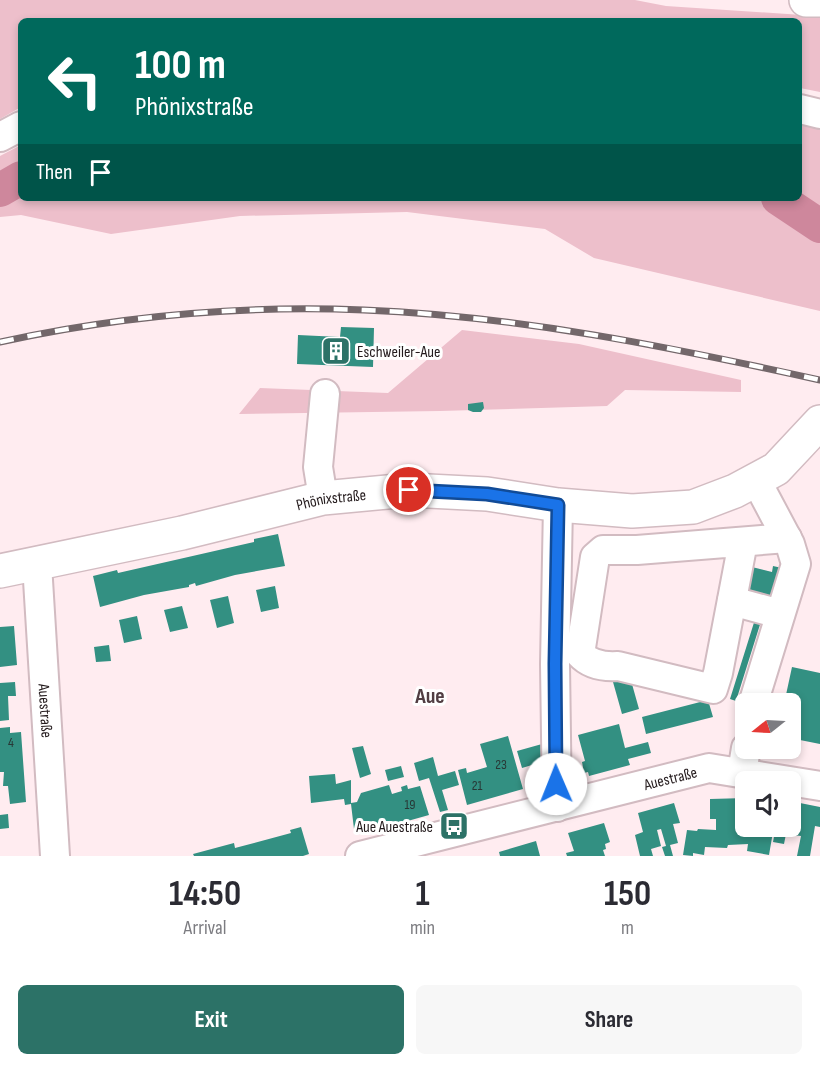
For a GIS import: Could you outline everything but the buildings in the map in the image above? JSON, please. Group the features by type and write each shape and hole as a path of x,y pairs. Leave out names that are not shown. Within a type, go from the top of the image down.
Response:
{"main road":[{"path":"806,0 820,0"},
{"name":"Phönixstraße","path":"0,571 182,533 323,498 409,490 487,494 558,505 632,511 693,507 735,491 776,469 820,422"}],"street":[{"path":"802,110 820,114"},
{"path":"0,137 18,128"},
{"path":"323,498 318,467 325,394"},
{"path":"756,480 787,538 796,564 756,693"},
{"path":"556,807 555,664 558,505"},
{"path":"743,542 713,689 618,666 588,662 580,654 595,557 603,550 637,550 787,538"},
{"name":"Auestraße","path":"37,564 55,856"},
{"path":"732,601 780,614"},
{"name":"Auestraße","path":"360,856 744,760 820,786"}],"shaded area":[{"path":"0,0 635,0 666,6 802,15 820,14 820,92 802,88 802,18 18,18 18,109 0,119"},
{"path":"802,122 820,126 820,311 594,258 545,229 407,212 240,216 111,234 21,215 0,217 0,156 18,147 18,201 802,201"},
{"path":"462,330 579,344 741,380 741,392 625,390 607,406 239,414 260,388 388,393"}],"waterway":[{"path":"0,190 18,180"},
{"path":"782,201 820,226"}],"railway":[{"path":"0,342 90,325 181,314 272,309 364,310 422,313 536,326 650,345 820,380"}],"place":[{"name":"Eschweiler-Aue","path":"336,351"},
{"name":"Aue Auestraße","path":"454,826"}],"district":[{"name":"Aue","path":"430,695"}],"route":[{"path":"409,490 487,494 558,505 556,517 556,784"}]}
